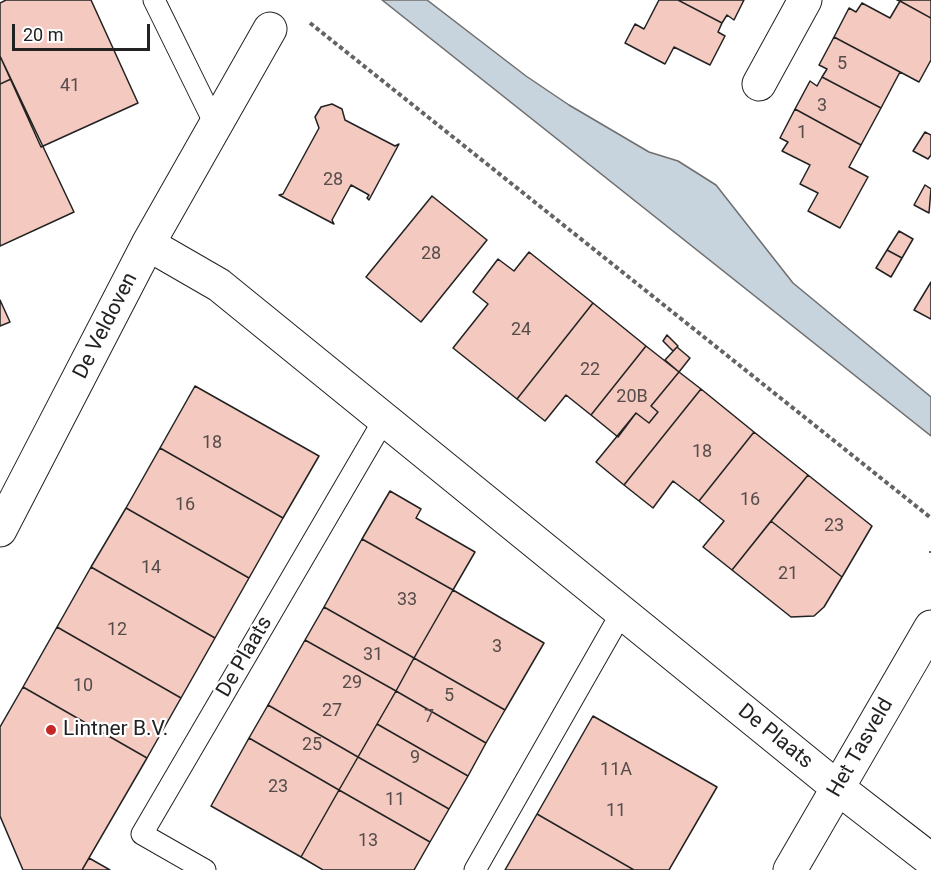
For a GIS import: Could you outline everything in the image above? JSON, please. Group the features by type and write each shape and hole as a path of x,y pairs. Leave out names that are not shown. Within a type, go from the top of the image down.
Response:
{"street":[{"path":"759,84 805,0"},
{"name":"De Veldoven","path":"0,530 148,244 270,29"},
{"name":"De Plaats","path":"148,244 219,285 838,788 931,860"},
{"name":"Het Tasveld","path":"790,870 931,627"}],"lane":[{"path":"154,0 215,124"},
{"name":"De Plaats","path":"205,870 142,834 385,418"},
{"path":"475,870 622,612"}],"path":[{"path":"304,18 931,518"}],"shaded area":[{"path":"382,0 427,0 526,76 569,105 649,152 678,161 716,185 793,283 931,397 931,436"}],"building":[{"path":"6,0 91,0 138,103 41,147 0,56 0,3"},
{"path":"659,0 678,0 722,23 718,32 725,36 710,65 674,47 665,64 625,43 635,24 644,29"},
{"path":"678,0 744,0 734,20 727,15 722,23"},
{"path":"897,0 931,0 931,18 900,1"},
{"path":"900,1 931,18 931,60 919,82 834,37 849,8 856,12 862,3 890,18"},
{"path":"834,37 900,72 881,108 822,77 827,69 819,65"},
{"path":"0,56 11,79 0,84"},
{"path":"822,77 881,108 861,145 795,109 810,81 817,86"},
{"path":"11,79 74,212 0,246 0,84"},
{"path":"332,104 342,109 345,120 395,146 399,144 369,200 367,198 369,195 351,185 332,220 334,224 279,195 283,194 319,128 315,117 321,107"},
{"path":"795,109 861,145 849,167 868,177 840,228 808,211 818,193 800,184 810,165 782,151 788,142 780,138"},
{"path":"925,132 931,135 931,155 928,159 913,151"},
{"path":"925,185 931,189 929,213 914,205"},
{"path":"432,196 487,240 421,322 366,277"},
{"path":"899,231 913,239 902,258 887,250"},
{"path":"887,250 902,258 891,277 876,268"},
{"path":"529,252 593,303 517,399 453,348 488,304 473,292 498,259 514,271"},
{"path":"931,282 931,319 914,310"},
{"path":"0,300 10,322 0,326"},
{"path":"593,303 646,346 591,415 566,395 545,421 517,399"},
{"path":"667,335 678,346 673,351 663,341"},
{"path":"646,346 679,372 651,406 658,412 649,423 636,413 618,437 591,415"},
{"path":"677,347 690,358 679,372 665,360"},
{"path":"679,372 701,389 624,485 596,462 636,413 649,423 658,412 651,406"},
{"path":"195,386 319,456 283,518 160,448"},
{"path":"701,389 754,432 699,501 673,481 653,508 624,485"},
{"path":"754,432 808,475 732,570 703,547 724,521 699,501"},
{"path":"160,448 283,518 249,578 126,508"},
{"path":"808,475 872,526 842,577 771,521"},
{"path":"390,491 421,509 416,518 475,552 453,590 362,539"},
{"path":"126,508 249,578 215,638 91,567"},
{"path":"771,521 842,577 824,607 814,616 791,617 732,570"},
{"path":"362,539 453,590 414,658 324,607"},
{"path":"91,567 215,638 181,698 57,627"},
{"path":"453,590 544,643 505,710 414,658"},
{"path":"324,607 414,658 396,691 305,640"},
{"path":"57,627 181,698 147,758 23,687"},
{"path":"305,640 396,691 358,757 268,705"},
{"path":"414,658 505,710 486,743 396,691"},
{"path":"23,687 147,758 82,870 23,870 0,816 0,727"},
{"path":"396,691 486,743 468,776 377,724"},
{"path":"268,705 358,757 339,790 249,738"},
{"path":"593,716 717,787 669,870 634,870 537,814"},
{"path":"377,724 468,776 449,809 358,757"},
{"path":"249,738 339,790 301,857 211,806"},
{"path":"358,757 449,809 430,842 339,790"},
{"path":"339,790 430,842 414,870 323,870 301,857"},
{"path":"537,814 634,870 505,870"},
{"path":"89,858 110,870 82,870"}],"place":[{"name":"Lintner B.V.","path":"51,730"}]}
